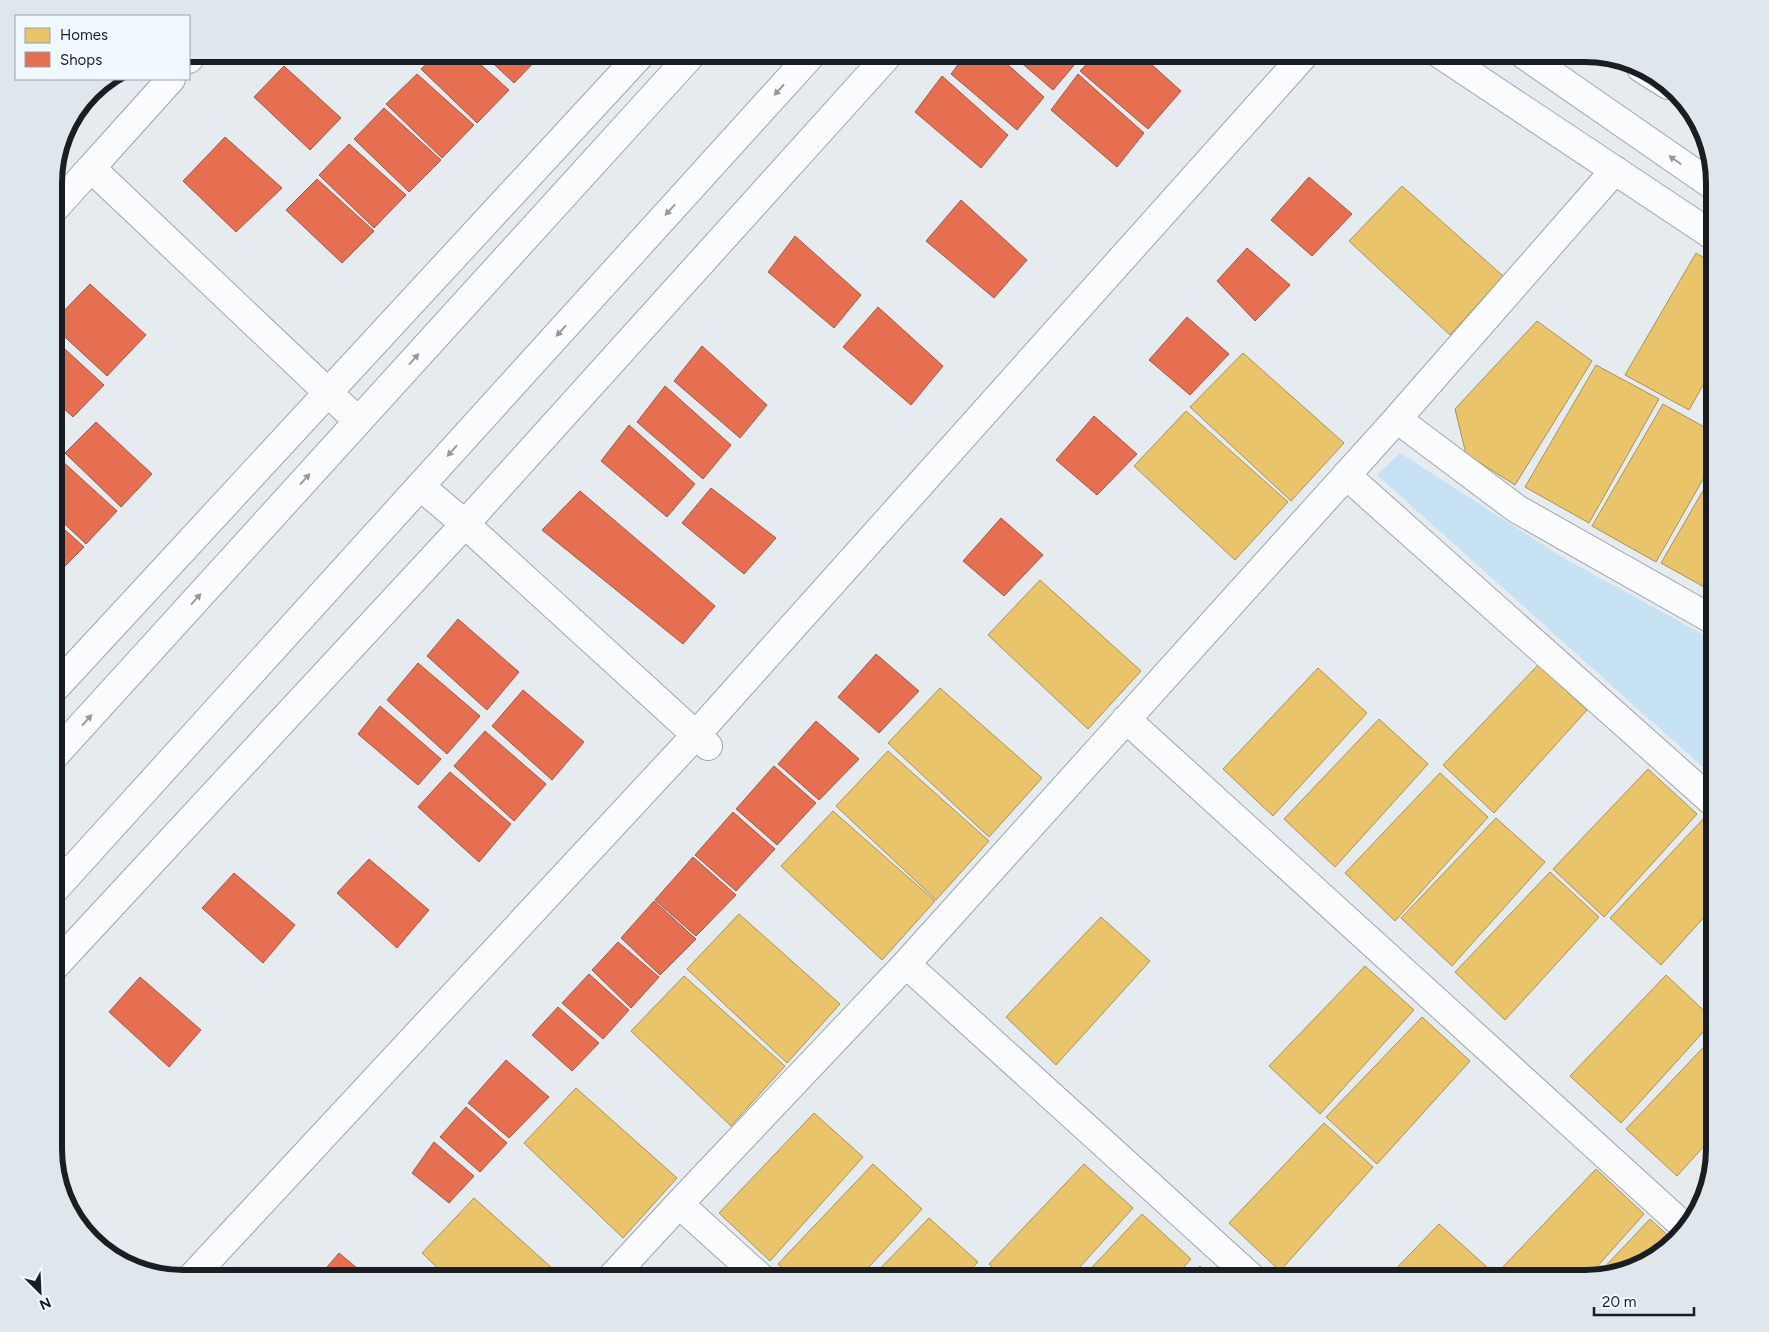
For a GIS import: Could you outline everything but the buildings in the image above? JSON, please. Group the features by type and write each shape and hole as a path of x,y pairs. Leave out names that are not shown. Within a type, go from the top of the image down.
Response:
{"street":[{"path":"63,957 465,524 881,62"},
{"path":"199,1270 702,741 1298,62"},
{"path":"1452,62 1706,231"},
{"path":"1535,62 1706,181"},
{"path":"63,679 633,63"},
{"path":"63,746 684,63"},
{"path":"63,880 804,63"},
{"path":"63,200 170,80"},
{"path":"90,168 358,421"},
{"path":"618,1270 906,964 1397,419 1615,170"},
{"path":"1397,419 1517,509 1706,616"},
{"path":"1346,475 1706,796"},
{"path":"420,486 465,524 702,741"},
{"path":"1126,719 1681,1223"},
{"path":"906,964 1243,1270"},
{"path":"679,1204 752,1270"}],"shaded area":[{"path":"1400,453 1562,557 1706,636 1706,770 1377,475"}]}
